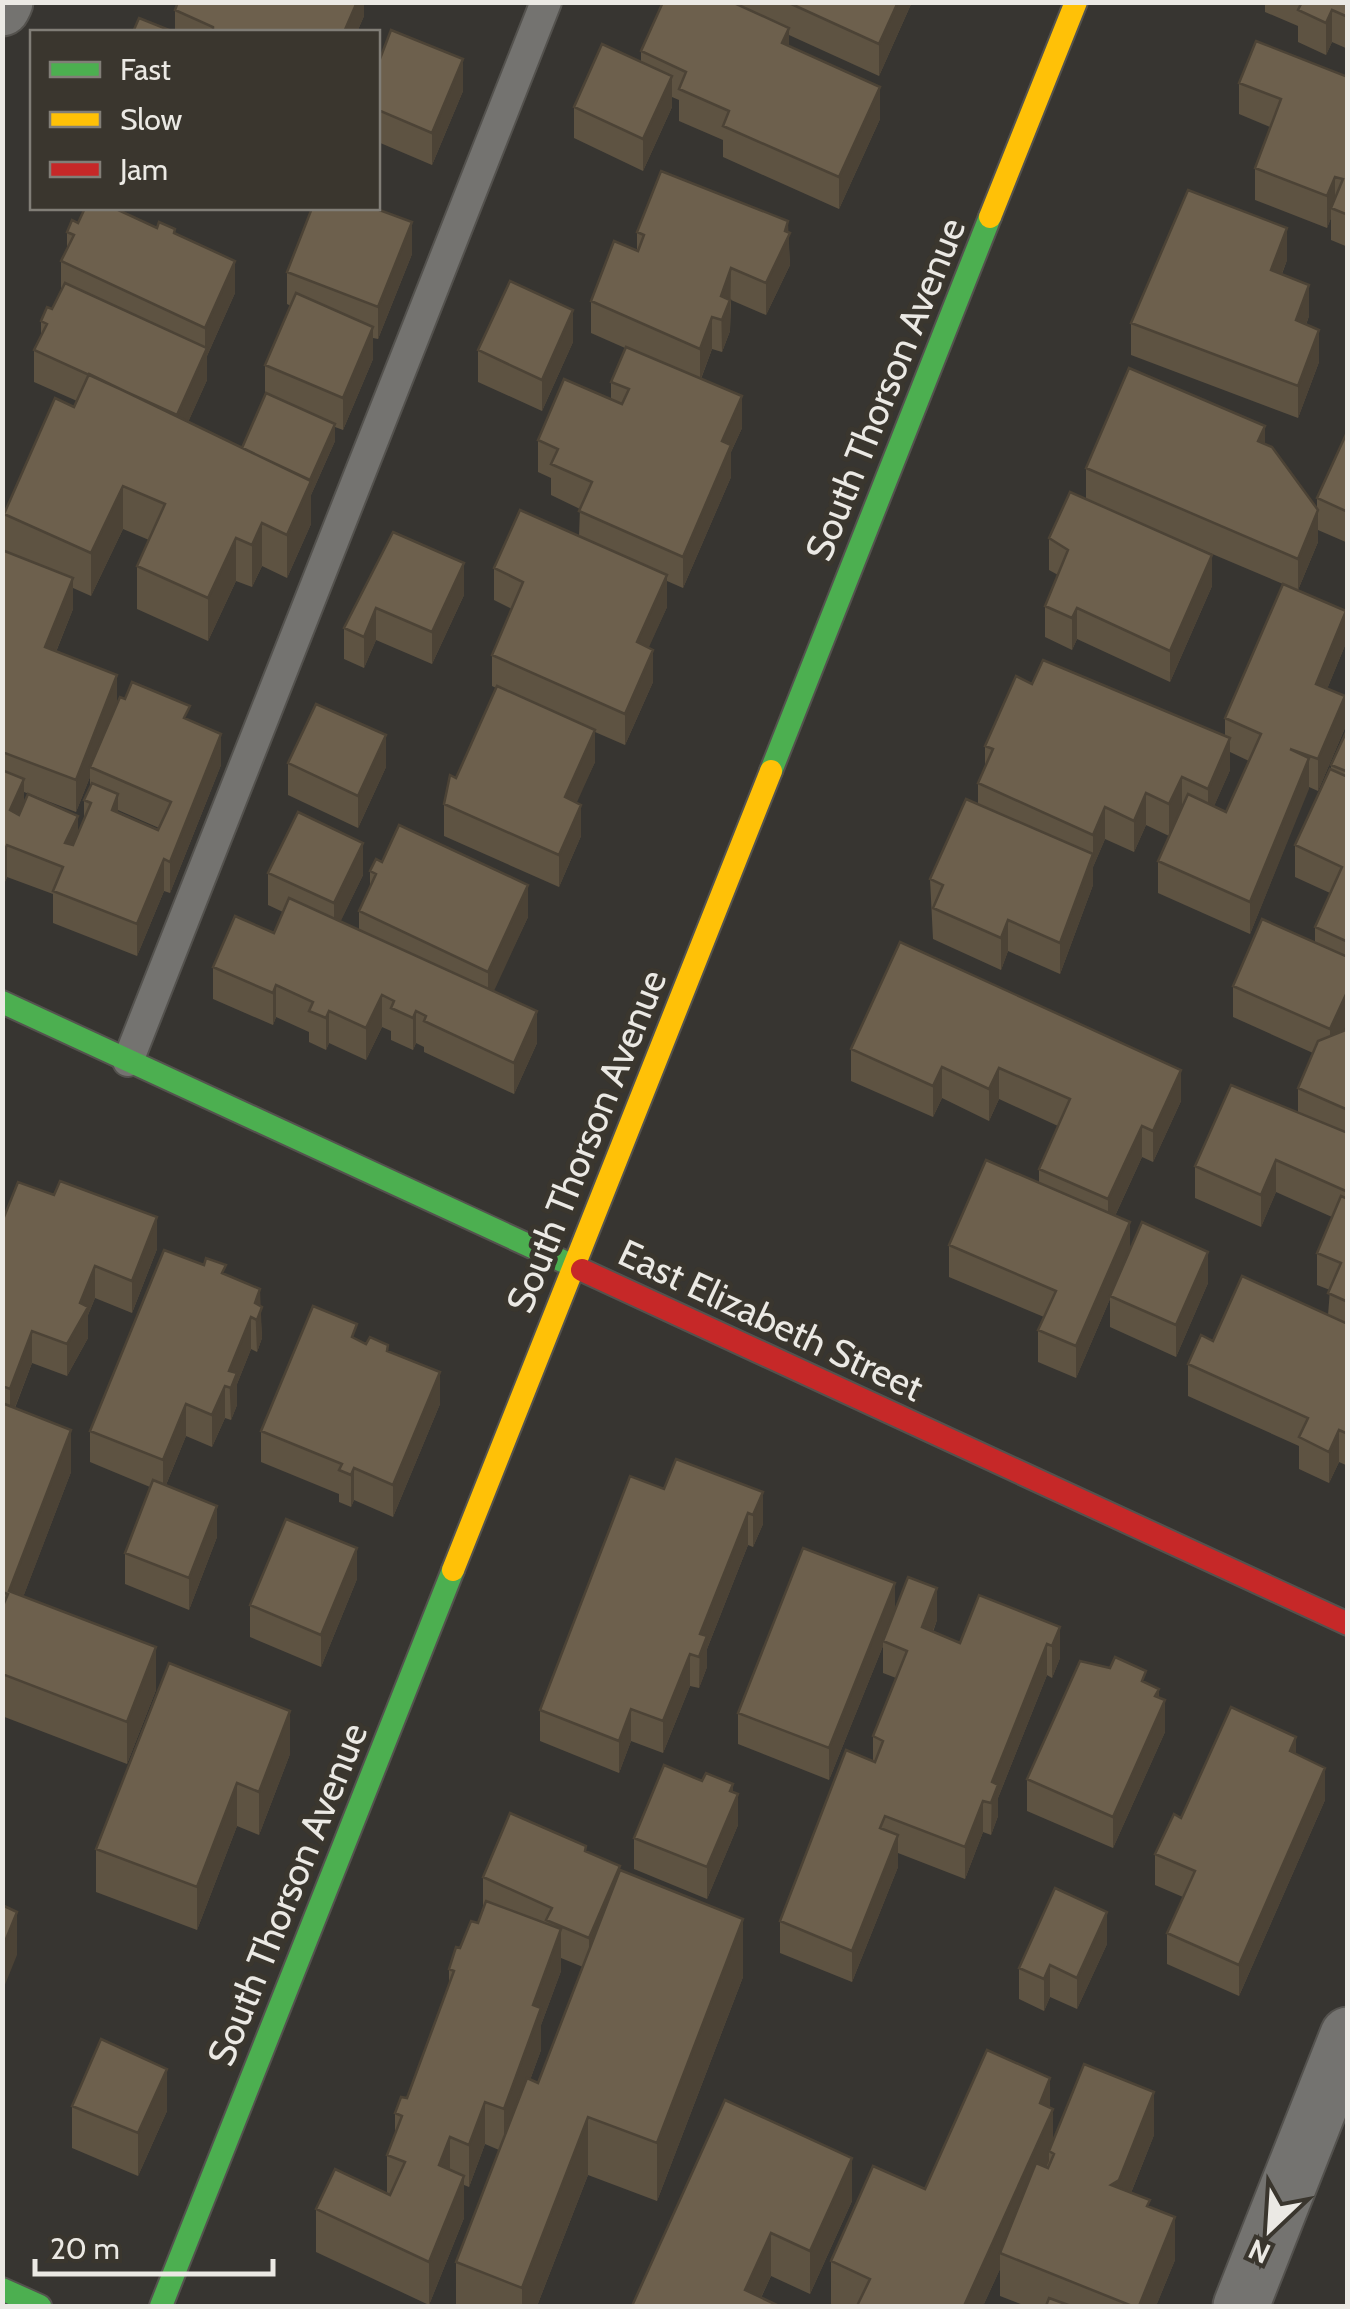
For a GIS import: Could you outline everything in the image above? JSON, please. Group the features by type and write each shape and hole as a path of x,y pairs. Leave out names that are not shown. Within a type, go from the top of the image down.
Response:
{"street":[{"name":"South Thorson Avenue","path":"162,2306 1076,2"},
{"name":"East Elizabeth Street","path":"2,1002 1348,1624"},
{"path":"1241,2306 1348,2035"},
{"path":"2,2289 40,2306"}],"lane":[{"path":"128,1060 546,2"}],"building":[{"path":"178,2 357,2 345,30 213,30 175,10"},
{"path":"663,2 732,2 789,28 782,43 880,87 839,177 723,126 729,111 679,89 686,72 641,51"},
{"path":"787,2 898,2 879,44"},
{"path":"1302,2 1348,2 1348,17 1332,10 1326,23 1298,10"},
{"path":"139,18 169,30 134,30"},
{"path":"391,30 463,59 432,133 380,111 380,59"},
{"path":"1256,41 1348,77 1348,215 1331,208 1343,179 1335,177 1327,196 1255,168 1281,99 1239,83"},
{"path":"602,44 672,76 643,139 574,107"},
{"path":"661,171 788,221 785,231 790,233 766,283 731,268 721,296 730,300 722,320 712,317 700,349 591,301 614,241 638,251 644,235 637,232"},
{"path":"1188,190 1287,228 1271,270 1309,285 1296,320 1319,330 1298,386 1131,323"},
{"path":"84,210 118,210 157,228 159,222 235,261 205,328 61,261 74,235 67,232 72,220 78,223"},
{"path":"311,210 379,210 412,222 378,307 287,272"},
{"path":"510,281 573,310 542,380 478,350"},
{"path":"65,283 207,348 177,415 34,350 47,324 41,321 47,307 52,309"},
{"path":"296,293 373,327 343,398 265,365"},
{"path":"626,347 742,396 722,441 731,445 683,557 579,511 592,482 551,464 558,449 538,440 564,379 622,404 629,389 611,382"},
{"path":"1129,368 1265,426 1258,441 1272,447 1318,510 1298,559 1086,468"},
{"path":"89,374 311,481 287,535 262,523 252,545 236,538 208,598 137,566 165,504 123,486 91,553 4,514 55,398 74,407"},
{"path":"266,393 335,424 310,480 242,448"},
{"path":"1348,430 1348,512 1317,498"},
{"path":"1070,492 1212,555 1170,651 1077,608 1072,618 1045,606 1068,550 1049,538"},
{"path":"520,510 667,575 637,642 653,650 625,714 492,655 523,582 494,568"},
{"path":"393,532 464,563 432,632 376,608 364,637 344,628"},
{"path":"2,550 73,578 45,647 117,675 76,780 2,752"},
{"path":"1283,584 1346,611 1316,684 1345,696 1318,759 1290,749 1309,758 1250,902 1158,861 1188,794 1226,812 1261,734 1225,718"},
{"path":"1043,660 1230,738 1208,789 1182,777 1169,804 1146,793 1134,821 1105,807 1093,835 978,783 993,749 985,746 1016,676 1032,684"},
{"path":"132,682 190,706 184,718 221,734 170,862 164,859 137,924 53,891 63,867 7,845 2,857 2,770 24,779 10,810 19,815 28,794 78,816 65,843 73,845 91,803 84,800 92,783 118,794 112,810 158,830 171,802 90,767 120,697 125,699"},
{"path":"497,686 595,730 565,797 581,805 559,855 444,804 450,775 456,778"},
{"path":"316,704 386,735 358,796 288,763"},
{"path":"1348,728 1348,772 1331,765"},
{"path":"1330,769 1348,777 1348,942 1315,927 1342,867 1295,845"},
{"path":"966,799 1093,854 1060,943 1008,920 1001,938 933,908 943,885 930,879"},
{"path":"298,812 363,843 334,903 268,873"},
{"path":"399,825 528,885 488,972 359,911 376,874 370,871 376,859 382,862"},
{"path":"289,898 537,1011 514,1063 424,1021 426,1016 416,1011 413,1018 391,1008 394,1001 382,995 366,1028 329,1011 326,1018 309,1011 313,1002 276,985 273,993 213,967 235,916 274,933"},
{"path":"1262,919 1348,957 1348,990 1330,1029 1233,986"},
{"path":"900,942 1181,1070 1153,1131 1142,1126 1108,1199 1039,1169 1070,1099 999,1068 989,1089 942,1067 933,1086 851,1049"},
{"path":"1348,1029 1348,1110 1298,1088 1318,1041"},
{"path":"1231,1085 1348,1133 1348,1192 1276,1160 1261,1195 1195,1166"},
{"path":"986,1160 1130,1222 1076,1346 1038,1330 1056,1291 949,1245"},
{"path":"60,1181 157,1217 132,1281 95,1266 80,1303 88,1307 67,1344 32,1331 10,1389 2,1386 2,1222 18,1182 54,1195"},
{"path":"1341,1196 1348,1199 1348,1302 1328,1293 1341,1263 1317,1253"},
{"path":"1142,1222 1208,1252 1176,1325 1110,1296"},
{"path":"164,1250 204,1265 206,1258 226,1265 222,1273 260,1289 255,1303 262,1307 257,1320 251,1317 229,1371 237,1373 231,1388 225,1386 212,1415 186,1404 163,1460 90,1431"},
{"path":"1242,1276 1348,1324 1348,1434 1339,1430 1329,1452 1299,1437 1308,1418 1188,1364 1201,1335 1213,1341"},
{"path":"313,1306 357,1324 352,1337 366,1344 370,1337 388,1345 387,1351 440,1372 393,1485 354,1468 351,1475 339,1470 342,1464 261,1431"},
{"path":"2,1403 71,1430 9,1591 156,1647 127,1722 2,1674 2,1608 8,1594 2,1592"},
{"path":"676,1459 763,1492 753,1515 748,1513 700,1634 707,1636 699,1657 690,1654 663,1721 631,1709 619,1741 540,1710 630,1476 664,1489"},
{"path":"153,1480 217,1506 189,1578 125,1553"},
{"path":"286,1519 357,1548 321,1635 250,1605"},
{"path":"803,1548 895,1583 829,1748 738,1713"},
{"path":"908,1577 937,1588 922,1627 960,1643 979,1595 1060,1627 1052,1646 1047,1644 992,1782 998,1785 991,1803 983,1801 965,1847 885,1816 880,1828 898,1835 852,1951 780,1921 846,1750 875,1762 883,1741 873,1736 907,1651 883,1641"},
{"path":"1115,1657 1146,1671 1142,1681 1159,1689 1155,1696 1165,1700 1113,1817 1027,1779 1080,1661 1110,1668"},
{"path":"169,1663 290,1711 259,1792 237,1783 197,1887 96,1849"},
{"path":"1231,1707 1296,1737 1290,1751 1325,1768 1239,1965 1167,1933 1195,1871 1155,1854 1174,1814 1181,1818"},
{"path":"664,1765 702,1781 706,1773 733,1784 730,1791 738,1794 707,1867 634,1838"},
{"path":"510,1813 586,1846 585,1851 620,1866 589,1938 546,1920 552,1908 483,1877"},
{"path":"620,1870 743,1919 657,2143 588,2117 522,2288 456,2262 527,2078 538,2083"},
{"path":"1055,1888 1107,1912 1077,1978 1050,1965 1044,1979 1019,1968"},
{"path":"486,1901 561,1929 533,2005 541,2008 504,2109 485,2102 469,2145 450,2137 439,2165 464,2176 429,2262 316,2209 335,2169 390,2195 405,2162 387,2155 402,2116 395,2113 401,2097 407,2098 454,1971 449,1969 456,1947 460,1948 471,1921 478,1923"},
{"path":"2,1905 17,1912 2,1949"},
{"path":"101,2039 167,2069 138,2133 72,2106"},
{"path":"987,2050 1050,2078 1040,2103 1053,2109 964,2306 857,2306 870,2279 831,2261 873,2166 925,2189"},
{"path":"1084,2064 1154,2092 1119,2180 1111,2185 1150,2200 1147,2206 1175,2217 1139,2306 1000,2253 1036,2163 1048,2168 1054,2154 1049,2151"},
{"path":"725,2100 852,2158 810,2251 771,2233 745,2290 779,2306 632,2306"},
{"path":"1049,2298 1071,2306 1046,2306"}],"traffic: fast":[{"path":"771,771 990,217"},
{"path":"2,1002 582,1270"},
{"path":"161,2306 453,1570"},
{"path":"2,2289 40,2306"}],"traffic: slow":[{"path":"990,217 1076,2"},
{"path":"453,1570 771,771"}],"traffic: jam":[{"path":"582,1270 1348,1624"}]}
